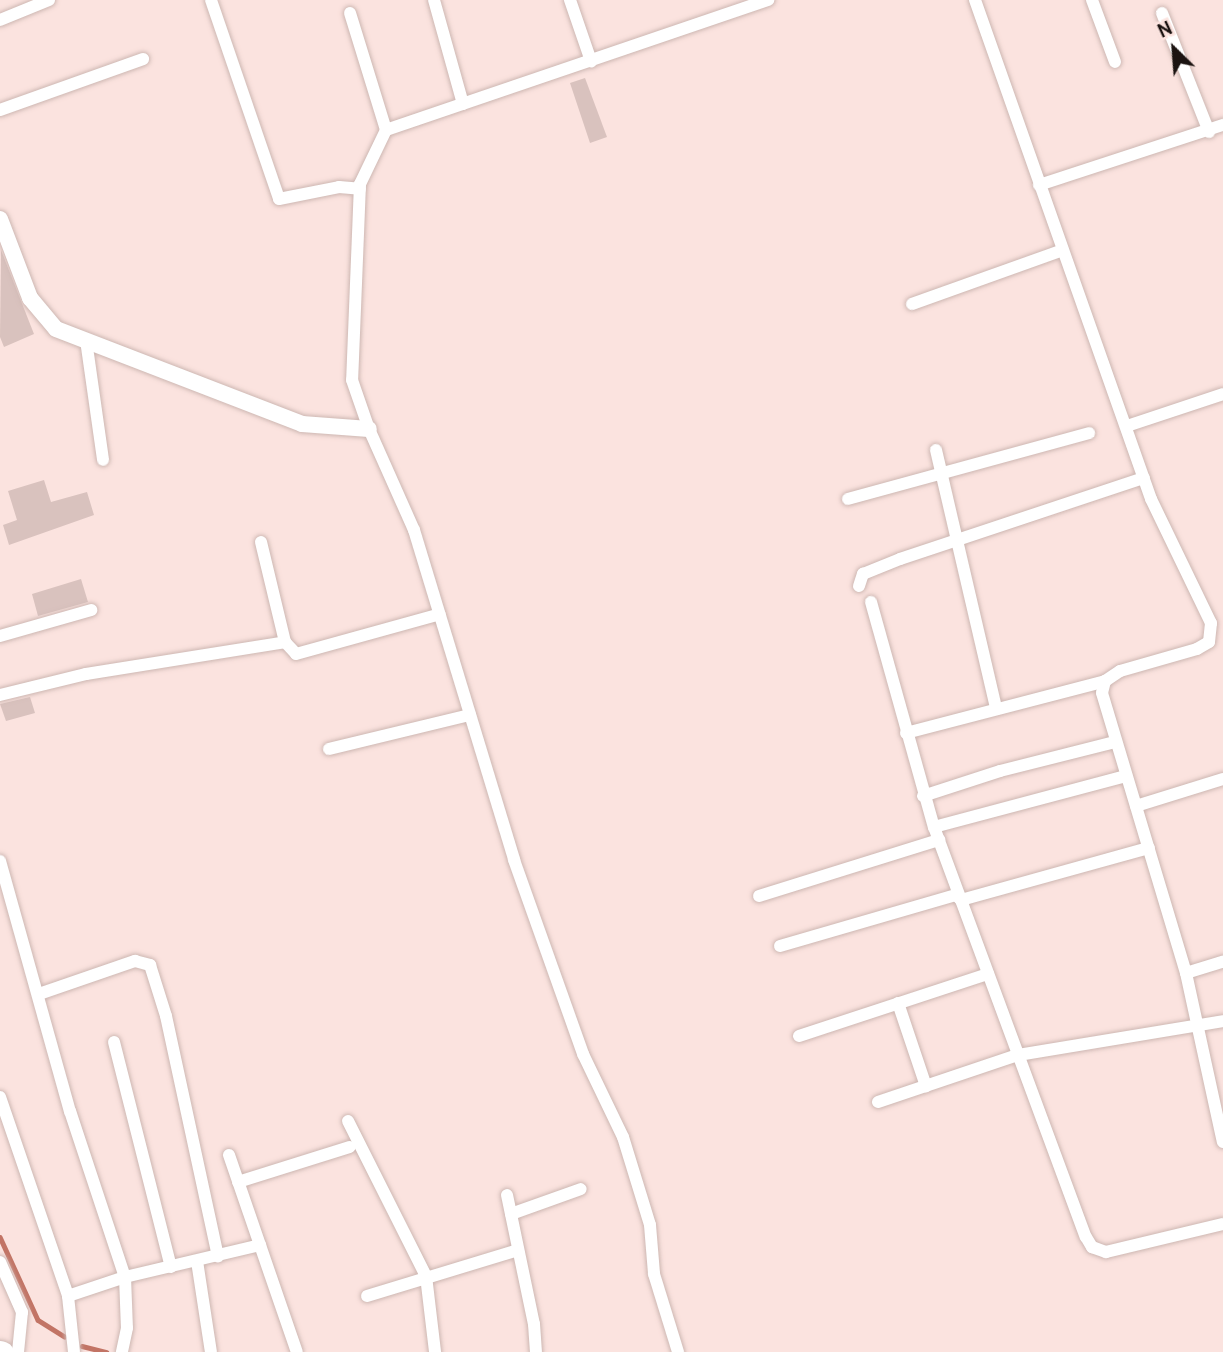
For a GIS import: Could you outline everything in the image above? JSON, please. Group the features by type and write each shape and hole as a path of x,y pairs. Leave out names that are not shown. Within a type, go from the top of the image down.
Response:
{"street":[{"path":"0,20 49,0"},
{"path":"211,0 279,199 339,187 360,189"},
{"path":"434,0 463,104"},
{"path":"570,0 591,61"},
{"path":"386,130 768,0"},
{"path":"906,733 1105,681 1120,671 1197,649 1209,642 1211,634 1211,623 1144,478 975,0"},
{"path":"1093,0 1115,62"},
{"path":"350,13 386,130 360,189 352,380 369,429 414,530 514,860 583,1054 624,1137 650,1225 654,1273 678,1352"},
{"path":"1162,13 1209,132"},
{"path":"0,110 143,59"},
{"path":"1039,185 1209,132 1223,125"},
{"path":"0,219 26,289 41,315 56,329 302,424 369,429"},
{"path":"912,304 1063,250"},
{"path":"86,340 103,460"},
{"path":"1127,426 1223,394"},
{"path":"848,499 1089,433"},
{"path":"936,450 996,708"},
{"path":"859,586 863,573 958,542 1077,497 1144,478"},
{"path":"261,542 285,642 292,652 301,654 440,614"},
{"path":"871,601 923,796 1091,1247 1106,1252 1223,1224"},
{"path":"0,636 91,610"},
{"path":"0,695 86,674 285,642"},
{"path":"1105,681 1103,703 1186,973 1198,1026 1218,1092 1223,1142"},
{"path":"329,749 470,715"},
{"path":"923,796 1000,771 1115,742"},
{"path":"934,827 1126,776"},
{"path":"1136,806 1223,779"},
{"path":"759,896 939,840"},
{"path":"961,900 1149,848"},
{"path":"0,861 125,1277 127,1328 122,1352"},
{"path":"780,946 956,895 961,900"},
{"path":"38,994 135,961 150,965 166,1016 218,1256"},
{"path":"1186,973 1223,962"},
{"path":"799,1035 988,974"},
{"path":"898,1003 926,1086"},
{"path":"878,1102 1018,1055 1223,1021"},
{"path":"114,1042 171,1267"},
{"path":"0,1097 68,1296 74,1352"},
{"path":"348,1121 426,1276 435,1352"},
{"path":"238,1182 350,1147"},
{"path":"229,1155 297,1352"},
{"path":"510,1214 581,1189"},
{"path":"506,1195 534,1324 536,1352"},
{"path":"68,1296 125,1277 260,1245"},
{"path":"367,1296 518,1250"},
{"path":"197,1261 211,1352"},
{"path":"0,1262 22,1312 18,1352"}],"building":[{"path":"585,78 607,137 590,143 570,83"},
{"path":"1,250 34,334 4,347 0,337"},
{"path":"44,480 51,502 87,492 94,515 9,545 3,525 17,520 8,491"},
{"path":"81,579 88,602 38,616 32,594"},
{"path":"30,697 35,713 6,721 0,704"}],"waterway":[{"path":"0,1237 38,1320 64,1336"},
{"path":"82,1346 106,1352"}]}
